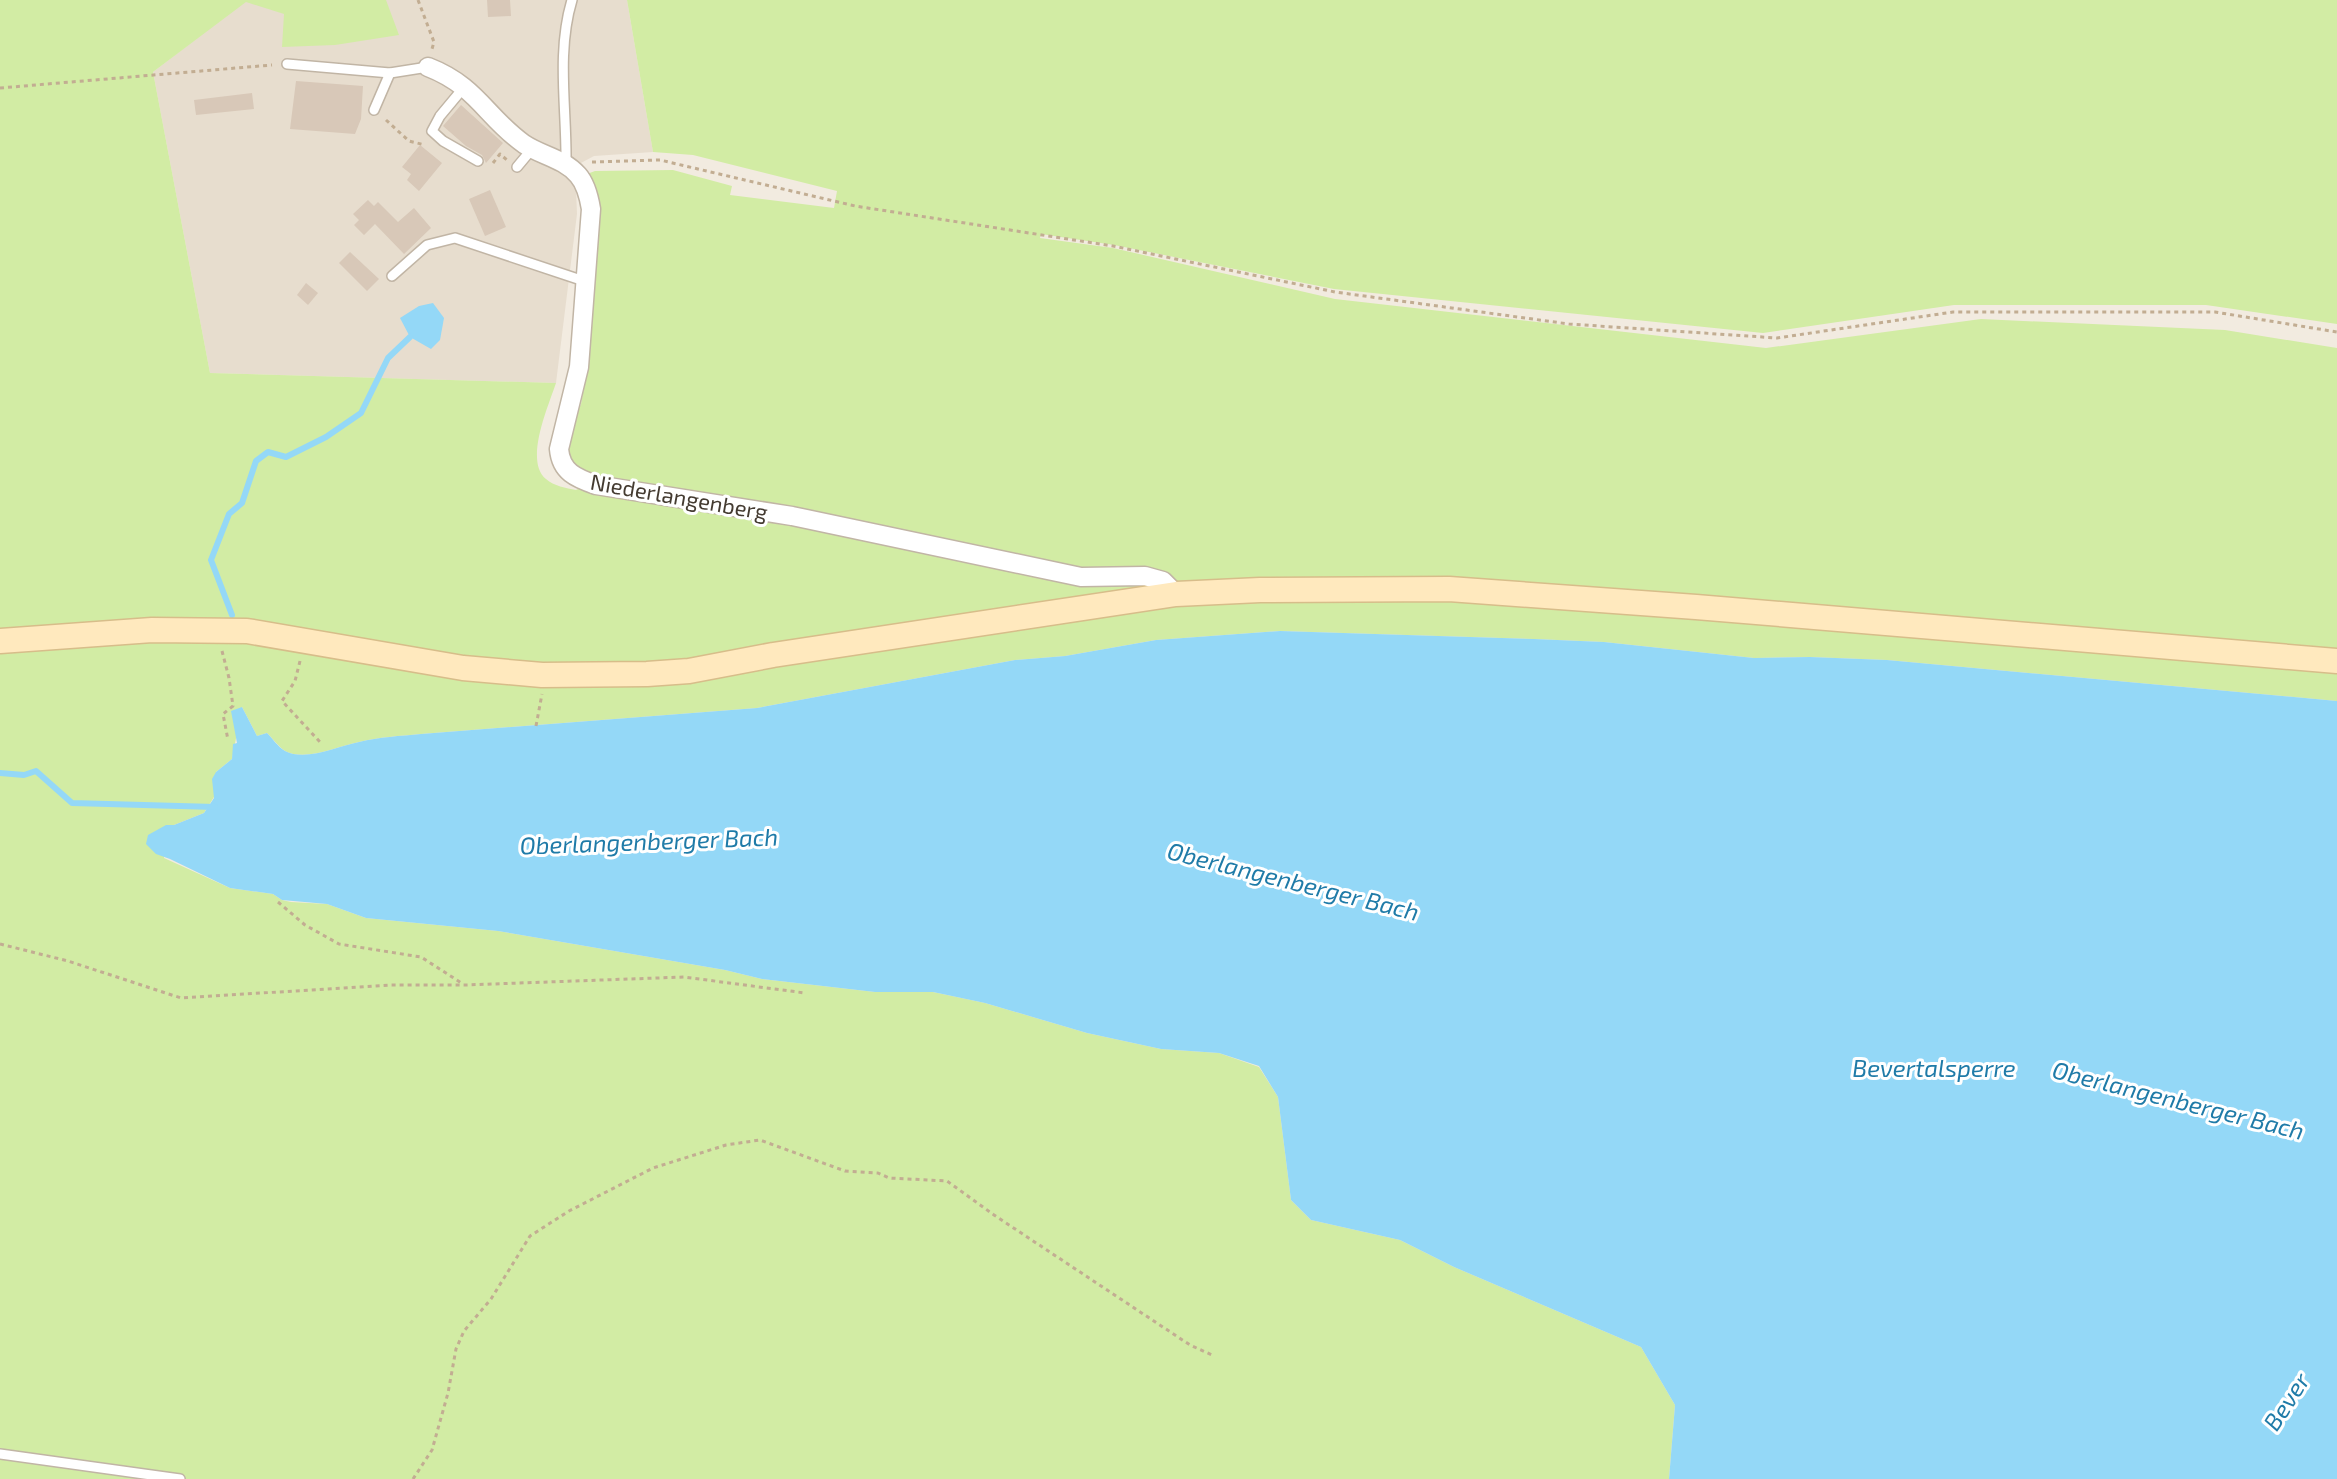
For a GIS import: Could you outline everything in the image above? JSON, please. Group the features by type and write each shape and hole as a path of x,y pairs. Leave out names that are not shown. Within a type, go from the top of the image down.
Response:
{"street":[{"path":"428,67 465,86 532,149 566,164"},
{"name":"Niederlangenberg","path":"566,164 582,180 591,209 579,367 559,449 562,464 577,479 596,485 792,516 1081,577 1145,576 1163,581 1176,594"},
{"path":"0,641 152,630 247,631 463,668 542,675 647,674 689,671 804,650 1176,594 1260,590 1449,589 2337,661"}],"lane":[{"path":"566,164 563,74 567,16 572,0"},
{"path":"287,64 390,73 428,67"},
{"path":"374,110 390,73"},
{"path":"465,86 440,116 432,131 478,161"},
{"path":"517,167 532,149"},
{"path":"392,276 427,245 455,238 587,282"},
{"path":"0,1454 180,1479"}],"path":[{"path":"418,0 434,42 428,67"},
{"path":"0,88 287,64"},
{"path":"374,110 409,141 437,148"},
{"path":"478,161 488,168 500,154 517,167"},
{"path":"566,164 660,160 855,206 1113,246 1335,292 1569,324 1777,338 1953,312 2215,312 2337,332"},
{"path":"220,644 233,706 223,714 228,740"},
{"path":"303,652 295,681 282,701 320,742"},
{"path":"536,726 542,675"},
{"path":"278,902 305,925 339,944 421,957 465,985"},
{"path":"0,944 68,961 181,998 377,985 684,977 805,993"},
{"path":"413,1479 432,1450 456,1349 464,1331 491,1299 530,1236 569,1211 653,1168 726,1145 760,1140 845,1171 878,1173 889,1178 947,1181 1190,1345 1212,1355"}],"shaded area":[{"path":"247,0 627,0 653,152 594,156 564,172 576,189 577,214 556,383 210,373 153,72"}],"green space":[{"path":"0,0 386,0 399,35 335,45 282,47 284,14 246,2 153,72 210,373 556,383 540,433 537,460 546,479 576,490 595,480 566,461 570,426 581,404 586,376 587,174 595,171 673,170 732,186 730,195 834,208 837,191 693,155 653,152 627,0 2337,0 2337,324 2206,305 1954,305 1763,333 1334,289 1114,245 1041,234 1040,238 1113,248 1335,299 1766,348 1981,319 2225,330 2337,348 2337,701 1887,660 1754,658 1604,642 1280,631 1156,640 1065,656 1015,660 757,708 390,737 302,755 285,751 267,733 257,736 242,707 232,759 216,772 214,797 204,813 174,825 166,825 164,858 230,888 273,894 291,902 327,904 366,918 498,931 762,979 875,992 933,992 985,1003 1087,1033 1161,1049 1219,1053 1259,1067 1278,1097 1291,1200 1311,1220 1400,1240 1454,1267 1641,1347 1675,1405 1669,1479 0,1479"}],"water":[{"path":"433,303 444,318 440,340 431,349 410,337 400,318 419,306"},
{"name":"Bevertalsperre","path":"1280,631 1604,642 1754,658 1887,660 2337,701 2337,1479 1669,1479 1675,1405 1641,1347 1454,1267 1400,1240 1311,1220 1291,1200 1278,1097 1259,1066 1219,1053 1161,1049 1087,1033 985,1003 933,992 875,992 762,979 498,931 366,918 327,904 282,900 273,894 230,888 156,854 146,844 148,835 166,825 174,825 204,813 214,798 212,779 232,759 233,744 237,743 231,711 242,707 257,736 267,733 285,751 302,755 390,737 757,708 1015,660 1065,656 1156,640"}],"building":[{"path":"487,0 510,0 511,16 488,17"},
{"path":"296,81 363,86 361,119 355,134 290,129"},
{"path":"252,93 254,109 196,115 194,100"},
{"path":"461,105 503,143 486,163 482,155 443,126"},
{"path":"420,145 442,163 419,191 407,180 411,174 402,167"},
{"path":"490,190 506,227 485,236 469,199"},
{"path":"368,200 374,206 378,202 398,222 414,208 431,228 404,254 375,224 364,235 354,225 359,220 353,214"},
{"path":"350,252 379,279 367,291 339,263"},
{"path":"306,283 318,293 308,305 297,295"}],"waterway":[{"path":"232,615 211,560 229,514 242,503 256,461 268,452 286,457 326,437 361,413 388,358 410,337"},
{"name":"Oberlangenberger Bach","path":"0,773 24,775 36,771 72,803 215,807"}],"water label":[{"name":"Bever","path":"2287,1402"}]}
